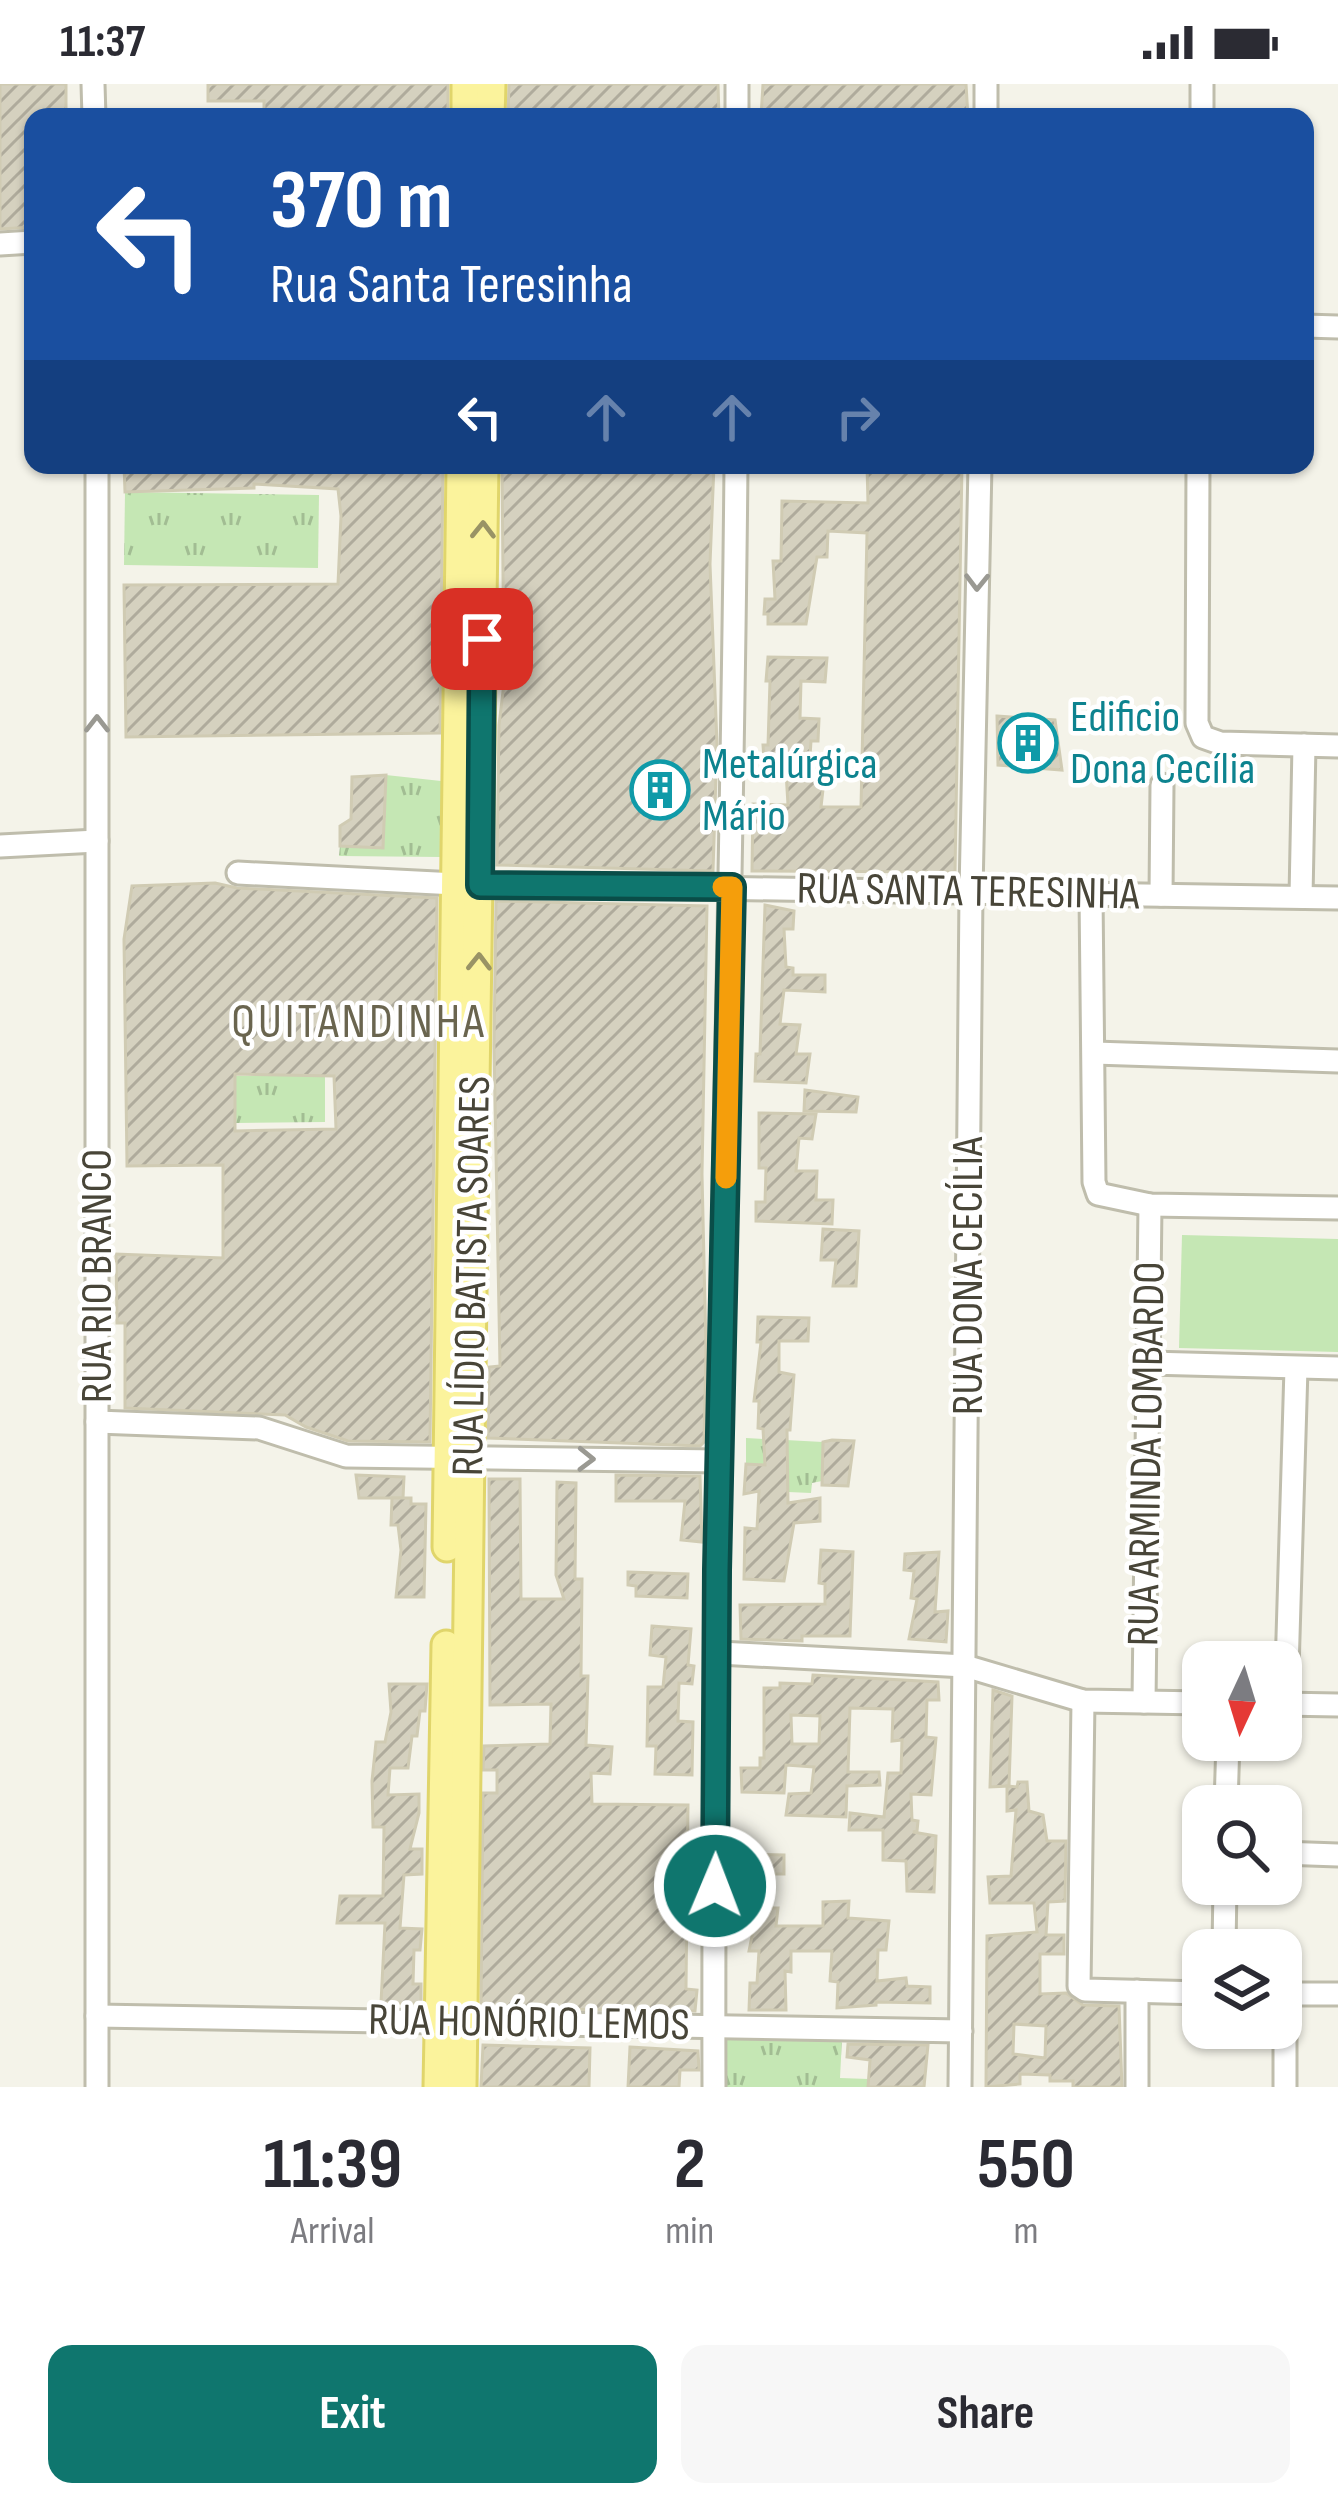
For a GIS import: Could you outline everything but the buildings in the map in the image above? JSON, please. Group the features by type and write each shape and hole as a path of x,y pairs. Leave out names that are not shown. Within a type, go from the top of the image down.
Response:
{"main road":[{"name":"RUA LÍDIO BATISTA SOARES","path":"462,474 471,601"},
{"name":"RUA LÍDIO BATISTA SOARES","path":"439,2087 451,2022 471,601 483,474"},
{"name":"RUA LÍDIO BATISTA SOARES","path":"451,2022 462,2087"}],"street":[{"name":"RUA RIO BRANCO","path":"97,474 98,2087"},
{"path":"714,2087 736,474"},
{"name":"RUA DONA CECÍLIA","path":"960,2087 971,892 980,474"},
{"path":"1198,474 1197,723 1203,737 1220,743 1338,746"},
{"path":"1301,898 1304,745"},
{"path":"1161,895 1162,785"},
{"path":"0,847 97,841"},
{"name":"RUA SANTA TERESINHA","path":"238,873 468,884 1338,898"},
{"path":"1091,894 1094,1182 1098,1194 1150,1205 1338,1208"},
{"path":"1094,1053 1338,1060"},
{"name":"RUA ARMINDA LOMBARDO","path":"1144,1702 1150,1205"},
{"path":"1149,1363 1338,1368"},
{"path":"1286,1641 1296,1368"},
{"path":"97,1422 259,1428 346,1456 719,1461"},
{"path":"718,1653 965,1666 1083,1701 1182,1703"},
{"path":"1083,1701 1078,1986 1084,1990 1182,1992"},
{"path":"1302,1704 1338,1705"},
{"path":"1302,1854 1338,1855"},
{"path":"1137,1991 1137,2087"},
{"path":"1302,1994 1338,1994"},
{"name":"RUA HONÓRIO LEMOS","path":"98,2016 961,2031"},
{"path":"1284,2049 1285,2087"}],"green space":[{"path":"125,492 319,495 318,568 124,565"},
{"path":"386,775 441,781 441,857 339,856 340,846 383,848"},
{"path":"325,1075 325,1122 236,1123 235,1076"},
{"path":"1182,1235 1338,1239 1338,1352 1179,1348"},
{"path":"746,1438 823,1442 822,1481 812,1483 811,1493 788,1492 787,1454 765,1452 765,1465 746,1464"},
{"path":"713,2026 842,2039 840,2078 869,2079 868,2087 714,2087"}],"slow traffic":[{"path":"723,887 732,887 726,1178"}],"place":[{"name":"Edificio Dona Cecília","path":"1028,743"},
{"name":"Metalúrgica Mário","path":"660,790"}],"district":[{"name":"QUITANDINHA","path":"359,1022"}],"route":[{"path":"482,639 480,885 732,887 715,1886"}]}
